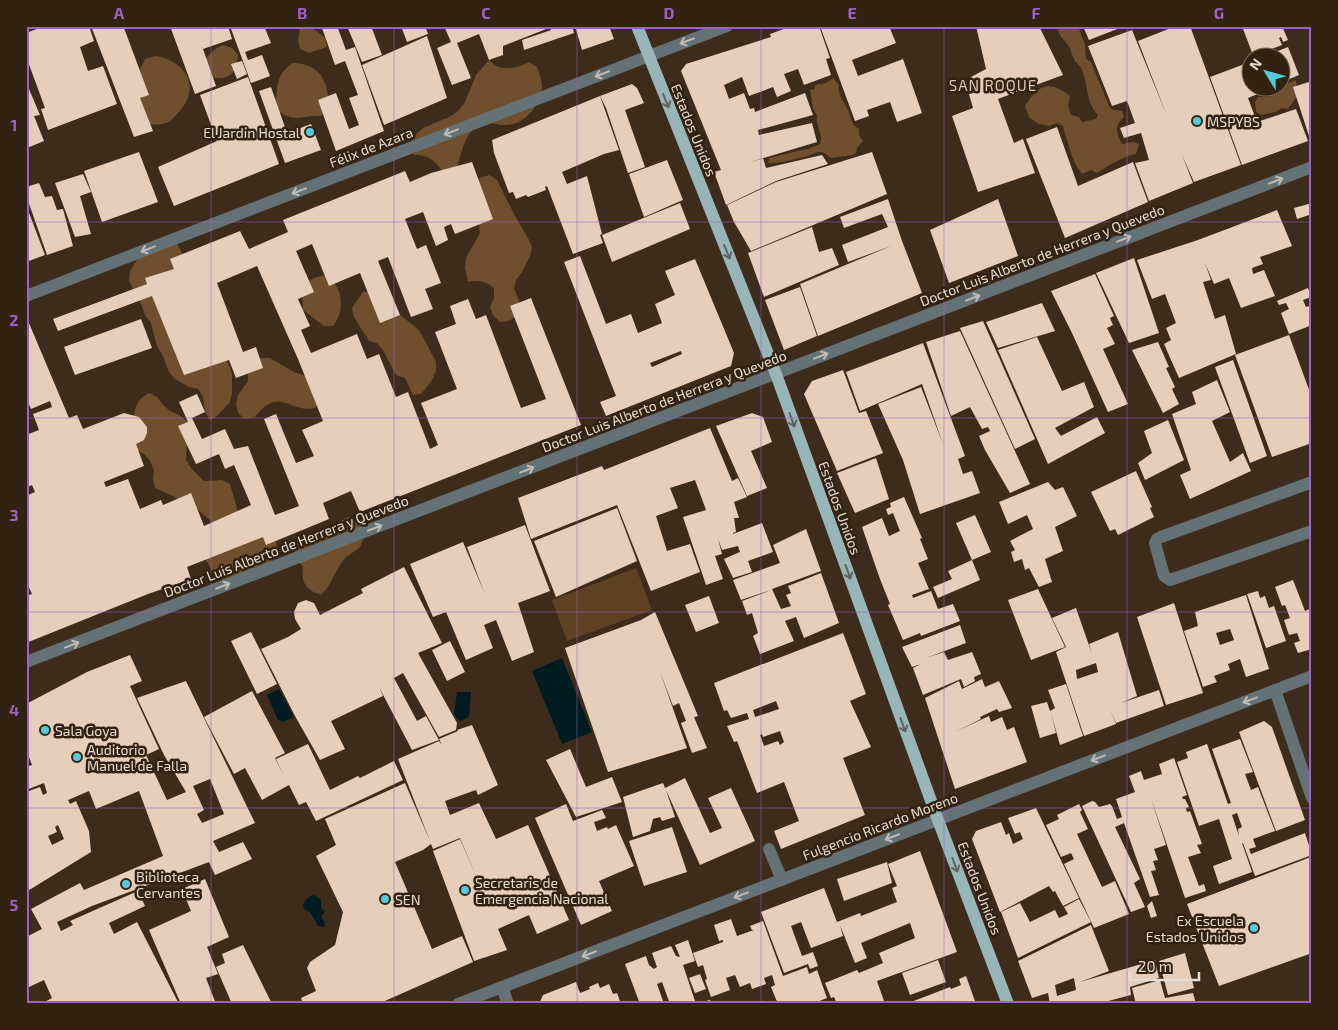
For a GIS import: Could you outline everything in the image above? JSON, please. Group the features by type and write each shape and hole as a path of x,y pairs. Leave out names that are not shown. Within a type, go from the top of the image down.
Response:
{"main road":[{"name":"Estados Unidos","path":"637,26 776,374 938,820 1008,1004"}],"street":[{"name":"Félix de Azara","path":"26,296 727,26"},
{"name":"Doctor Luis Alberto de Herrera y Quevedo","path":"26,662 1312,167"},
{"path":"1312,482 1161,537 1155,543 1164,576 1170,580 1312,531"},
{"name":"Fulgencio Ricardo Moreno","path":"458,1004 1312,676"},
{"path":"1275,690 1312,798"},
{"path":"769,849 782,880"},
{"path":"502,987 508,1004"}],"shaded area":[{"path":"310,26 325,38 327,47 309,53 300,49 298,40 300,28"},
{"path":"1051,26 1078,26 1085,45 1086,59 1091,62 1110,108 1122,111 1124,117 1118,124 1117,130 1122,144 1133,142 1139,144 1136,154 1122,159 1097,173 1091,170 1082,174 1073,158 1063,126 1057,123 1049,126 1039,124 1029,117 1025,106 1040,89 1050,86 1070,96 1068,106 1071,115 1079,117 1082,122 1096,119 1098,115 1089,99 1080,67 1058,29"},
{"path":"223,45 232,48 238,55 235,69 226,77 214,78 206,72 202,62 215,49"},
{"path":"155,56 168,60 182,69 189,81 190,88 187,101 174,117 168,122 156,125 139,123 137,76 145,59"},
{"path":"489,60 498,67 503,68 519,66 529,62 537,67 542,84 539,100 531,112 520,121 506,125 488,124 473,130 464,144 455,172 445,174 432,160 425,156 414,155 408,147 416,134 423,128 451,116 459,110 465,102 476,75"},
{"path":"293,63 313,68 321,75 327,88 328,102 321,116 293,118 275,109 278,83 283,73"},
{"path":"833,78 839,85 840,96 853,124 859,129 859,135 863,141 857,148 856,153 831,158 824,153 818,152 777,163 768,163 769,158 808,149 820,144 821,137 810,90 814,89 815,85 826,83"},
{"path":"1296,80 1298,95 1288,109 1282,108 1275,112 1261,115 1256,112 1255,102 1257,98 1290,98 1290,82"},
{"path":"489,175 497,180 532,247 530,256 516,280 514,289 519,301 519,312 513,319 500,322 493,315 490,307 494,298 494,288 482,282 468,282 465,268 466,258 480,233 474,186 480,178"},
{"path":"175,240 184,257 218,349 229,365 232,374 230,402 217,416 210,420 205,412 203,397 198,389 189,387 175,379 169,372 157,346 151,323 145,315 129,281 130,271 140,255"},
{"path":"327,275 336,286 341,299 340,313 333,326 324,326 303,310 302,287 313,278"},
{"path":"373,291 418,329 436,362 436,371 432,380 421,394 413,395 405,378 396,375 383,350 377,343 369,341 354,317 352,308 363,292"},
{"path":"261,358 270,358 294,372 312,378 321,400 315,408 305,409 278,401 271,403 255,417 245,419 238,413 236,404 238,395 248,381 248,371 252,362"},
{"path":"149,393 157,397 170,411 188,422 186,460 191,468 204,481 222,480 230,484 238,512 275,538 277,547 275,557 269,565 228,583 219,578 204,556 212,530 211,521 197,509 155,488 154,470 150,461 144,454 127,444 130,420 134,415 136,406 141,398"},
{"path":"348,517 361,525 364,535 363,540 360,547 339,566 330,584 321,595 308,588 304,582 303,567 293,550 301,538 313,534 324,534"},
{"path":"636,568 652,610 567,641 552,600"}],"water":[{"path":"562,658 592,732 562,744 532,671"},
{"path":"279,689 294,717 283,722 278,720 267,695"},
{"path":"457,692 471,692 469,715 461,721 454,714"},
{"path":"314,895 321,900 321,908 324,910 322,919 325,923 324,927 318,926 310,912 303,907 306,899"}],"building":[{"path":"45,26 89,26 94,41 80,47 88,71 103,66 117,104 48,130 41,109 45,108 26,59 26,33"},
{"path":"91,26 128,26 124,28 149,95 140,98 153,131 134,137"},
{"path":"170,26 228,26 232,39 203,49 216,86 195,94"},
{"path":"230,26 264,26 271,43 245,52 248,60 262,55 270,76 251,83"},
{"path":"325,26 337,26 346,50 355,47 384,131 336,151 318,100 336,93 349,129 359,125 349,98 358,95 345,61 335,65 322,28"},
{"path":"347,26 371,26 382,55 362,62"},
{"path":"401,26 425,26 428,34 407,42"},
{"path":"444,26 548,26 549,28 503,46 503,55 489,60 479,34 457,43 471,78 452,85 437,48 451,42"},
{"path":"550,26 572,26 574,33 524,50 522,40 551,30"},
{"path":"575,26 609,26 614,39 582,50"},
{"path":"792,26 819,26 830,58 826,59 831,75 804,85 798,69 784,74 791,91 777,97 773,87 749,96 742,77 724,85 729,99 744,93 750,109 754,108 755,112 805,93 813,115 758,130 759,135 812,123 817,142 763,158 766,168 822,155 828,164 776,181 726,205 714,172 721,170 681,71 686,64 771,37 770,34"},
{"path":"820,26 889,26 896,43 852,60 858,76 903,59 922,113 897,122 890,102 867,110 869,116 855,121"},
{"path":"976,26 1039,26 1063,75 998,99 1014,143 1023,139 1035,173 978,192 952,116 973,108 969,94 975,92 971,77 986,69"},
{"path":"1083,26 1125,26 1089,40"},
{"path":"1176,26 1190,26 1241,165 1194,182 1182,155 1193,183 1149,201 1135,163 1149,160 1141,133 1124,138 1120,128 1135,123 1127,101 1112,106 1088,46 1132,30 1167,116 1138,41"},
{"path":"1242,26 1282,26 1288,40 1283,42 1281,37 1279,38 1282,45 1274,48 1250,48"},
{"path":"427,36 447,98 384,125 362,65"},
{"path":"1290,52 1299,75 1290,79"},
{"path":"242,61 247,74 237,79 231,64"},
{"path":"1240,66 1240,98 1248,98 1257,122 1296,109 1308,141 1242,165 1210,77"},
{"path":"248,77 279,164 174,206 158,167 217,141 200,95"},
{"path":"1312,81 1312,138 1310,139 1293,87"},
{"path":"26,82 40,115 34,116 44,141 27,148 26,145"},
{"path":"632,84 637,88 644,103 625,110 645,167 628,173 606,108 600,96"},
{"path":"271,87 287,133 311,124 321,150 285,163 259,91"},
{"path":"600,96 619,150 604,154 562,172 567,184 587,176 602,234 600,235 603,243 573,254 547,186 545,187 546,190 528,197 526,195 516,199 513,192 509,193 494,153 492,140"},
{"path":"1057,127 1078,186 1133,162 1148,202 1065,238 1026,139"},
{"path":"139,152 158,202 102,222 84,171"},
{"path":"872,152 887,194 751,251 734,222 727,205 776,182"},
{"path":"667,160 683,200 644,217 629,174"},
{"path":"472,162 493,219 455,234 451,224 444,227 448,240 436,246 423,212 405,219 417,249 426,245 441,283 425,289 433,309 411,317 388,257 378,261 400,315 380,323 360,273 329,286 312,244 296,251 314,292 298,299 310,326 301,330 311,353 357,334 367,359 379,354 396,397 408,392 430,449 438,445 421,403 457,389 435,332 456,324 450,306 468,299 476,319 486,315 521,408 546,399 510,306 531,298 581,425 360,512 351,491 323,503 329,519 266,545 263,537 187,567 191,579 148,594 26,643 26,596 32,594 26,583 26,496 35,492 32,485 26,488 26,435 39,430 33,414 52,407 50,401 31,409 26,397 26,316 69,418 77,415 83,429 124,413 139,417 147,427 144,440 136,444 144,466 104,482 106,487 128,479 140,509 161,500 163,505 191,493 204,526 251,505 234,465 225,469 219,454 196,464 178,426 188,422 179,402 197,394 205,412 192,418 202,439 225,429 234,449 248,446 275,515 299,506 264,419 276,414 296,463 314,456 302,430 323,421 257,266 217,283 243,352 256,347 263,368 236,378 229,360 184,375 152,296 58,331 53,319 147,284 145,278 174,269 170,259 240,231 249,249 288,232 283,220 405,171 410,182 431,173"},
{"path":"83,174 91,192 80,196 91,234 75,237 55,183"},
{"path":"39,183 45,197 52,196 57,210 63,209 73,246 47,255 26,195 26,187"},
{"path":"888,199 922,293 818,336 800,284 891,246 848,262 842,245 888,227 882,214 844,228 840,217"},
{"path":"998,199 1018,256 949,283 930,230"},
{"path":"680,203 690,229 612,262 602,235"},
{"path":"1312,203 1312,214 1297,219 1294,208"},
{"path":"26,205 45,255 26,262"},
{"path":"1277,210 1292,246 1260,257 1263,264 1252,268 1253,274 1264,270 1275,296 1241,308 1229,278 1214,284 1205,263 1211,280 1203,282 1215,319 1225,315 1236,354 1179,378 1164,344 1171,340 1166,328 1176,323 1165,294 1152,299 1137,260 1198,240"},
{"path":"812,227 819,252 832,248 839,265 764,297 748,253"},
{"path":"580,256 606,324 631,314 638,333 662,323 655,304 675,295 665,271 695,259 734,353 731,366 606,416 600,402 616,396 564,262","holes":["681,351 682,354 652,367 650,363"]},
{"path":"1134,258 1159,333 1129,343 1096,273"},
{"path":"1095,274 1114,316 1110,318 1113,325 1107,328 1115,344 1103,349 1128,404 1108,412 1051,291"},
{"path":"800,287 817,336 784,350 765,300"},
{"path":"1308,288 1311,297 1303,300 1306,307 1312,305 1312,325 1289,334 1281,313 1289,309 1286,303 1279,305 1277,301"},
{"path":"1042,303 1055,331 998,348 986,322"},
{"path":"141,319 152,348 75,375 64,347"},
{"path":"983,321 1035,439 1015,449 960,328"},
{"path":"960,331 1030,484 1010,493 979,436 990,431 988,427 982,429 970,407 951,416 926,342"},
{"path":"1289,335 1312,398 1312,443 1272,457 1235,355"},
{"path":"1037,337 1062,391 1084,382 1094,407 1055,428 1061,436 1097,417 1105,433 1048,464 998,350"},
{"path":"1158,342 1169,367 1166,368 1175,387 1172,389 1179,404 1163,413 1132,350"},
{"path":"923,343 965,456 958,459 963,474 972,471 980,493 920,514 903,460 878,404 921,387 943,444 922,384 860,411 846,372"},
{"path":"1233,360 1267,456 1250,463 1215,367"},
{"path":"843,370 859,413 866,411 883,453 837,471 804,394 812,381"},
{"path":"1217,380 1230,412 1212,421 1230,462 1243,453 1251,471 1190,499 1180,475 1191,470 1172,414 1196,404 1192,392"},
{"path":"752,413 763,417 772,442 751,451 767,488 747,496 716,426"},
{"path":"1168,420 1184,460 1145,480 1138,463 1152,453 1144,431"},
{"path":"710,428 732,481 738,478 747,497 734,502 739,518 734,518 736,532 733,534 762,523 773,552 748,561 752,572 733,578 724,559 740,552 738,546 722,550 718,539 722,554 715,556 723,579 706,585 683,517 706,510 695,480 670,488 678,508 656,516 667,551 690,544 700,572 651,591 617,505 531,539 518,498 602,466 604,470"},
{"path":"876,458 889,499 855,513 837,473"},
{"path":"1136,471 1152,507 1150,508 1154,517 1118,535 1115,529 1110,531 1091,492"},
{"path":"1048,482 1055,490 1063,487 1077,516 1055,527 1063,551 1045,559 1052,582 1039,587 1029,568 1025,570 1022,559 1014,562 1011,552 1015,550 1010,541 1033,529 1027,515 1008,524 999,502"},
{"path":"904,497 922,538 920,539 928,559 918,563 929,589 912,595 913,598 931,591 938,609 953,604 960,621 921,636 920,633 903,640 888,605 890,604 862,527 882,518 889,536 900,531 893,513 888,515 886,509 891,507 890,503"},
{"path":"617,508 637,561 556,597 534,541"},
{"path":"975,515 991,552 972,560 956,523"},
{"path":"525,525 550,591 518,603 534,652 512,661 496,620 484,625 493,648 466,660 446,612 433,617 410,564 463,542 484,592 467,547"},
{"path":"806,529 821,571 772,589 781,609 791,606 786,595 791,593 788,586 821,573 839,623 804,638 796,617 785,621 794,641 760,654 753,636 758,633 752,613 747,615 742,601 771,590 741,600 733,580 780,563 773,545"},
{"path":"972,560 980,580 938,598 933,587 952,579 948,571"},
{"path":"404,567 442,643 418,653 457,723 456,730 439,737 403,673 394,678 417,721 426,716 439,740 412,750 379,687 383,696 331,721 345,749 320,760 261,649 301,629 295,619 294,612 298,603 306,600 314,603 320,615 363,593 361,589"},
{"path":"1293,580 1305,611 1312,608 1312,649 1298,653 1294,643 1300,641 1297,633 1289,635 1284,620 1290,618 1285,605 1282,606 1275,587"},
{"path":"1038,589 1065,647 1031,660 1008,600"},
{"path":"1258,591 1260,598 1265,596 1269,608 1274,606 1286,641 1266,648 1247,594"},
{"path":"1246,595 1269,669 1246,677 1240,659 1228,664 1230,670 1214,676 1217,682 1203,687 1184,631 1198,626 1195,612","holes":["1230,629 1234,640 1220,645 1216,633"]},
{"path":"709,596 719,623 696,632 685,605"},
{"path":"1174,603 1203,693 1166,705 1137,617"},
{"path":"1076,608 1092,654 1089,644 1118,632 1137,696 1121,703 1159,690 1164,706 1116,723 1110,709 1116,724 1084,736 1056,652 1066,647 1052,618","holes":["1096,663 1098,672 1077,679 1076,670"]},
{"path":"655,612 698,716 694,717 707,748 692,753 681,723 686,721 679,703 673,706 660,672 687,748 608,772 565,648 641,620"},
{"path":"960,625 966,643 926,658 944,652 948,660 972,652 981,674 974,677 975,681 964,687 961,679 923,695 913,668 921,664 912,667 902,647"},
{"path":"251,632 277,684 257,694 231,641"},
{"path":"843,633 866,694 850,701 871,747 843,758 865,815 781,849 774,831 799,821 784,782 757,793 737,741 734,742 727,726 749,719 747,713 731,718 727,710 724,711 714,683","holes":["776,701 779,709 755,717 753,710","780,731 784,742 780,745 778,741 764,746 760,735 762,734 763,737"]},
{"path":"450,641 465,672 447,681 432,650"},
{"path":"130,655 142,681 130,686 159,749 146,755 167,800 186,792 164,755 137,698 186,681 255,823 213,841 219,852 243,842 252,859 215,875 209,862 92,906 57,922 61,931 73,925 70,921 138,891 145,906 109,923 114,934 137,922 179,1004 41,1004 52,998 44,980 29,987 26,980 26,937 42,929 31,909 80,883 84,890 163,856 139,791 96,809 89,791 68,800 70,804 76,801 89,831 91,852 26,892 26,792 40,787 43,795 47,793 44,783 26,790 26,767 32,765 26,749 26,704 87,672","holes":["210,779 224,814 202,823 197,814 204,810 193,786","58,825 64,839 52,845 48,836 57,832 55,827"]},
{"path":"982,679 985,687 999,681 1012,708 999,712 997,709 955,732 989,716 991,722 1002,717 1007,730 1014,727 1027,762 955,789 925,698 959,681 962,689"},
{"path":"1066,684 1083,736 1060,745 1051,713 1056,733 1040,738 1031,706 1047,702 1050,711 1055,708 1048,690"},
{"path":"252,691 285,753 275,758 283,774 276,759 308,744 330,790 394,761 403,780 316,821 306,802 299,805 289,785 262,800 245,768 234,774 204,717"},
{"path":"1264,721 1272,727 1305,820 1276,831 1239,732"},
{"path":"472,725 498,785 478,795 476,790 445,801 450,815 479,803 496,839 528,825 569,920 537,934 529,915 498,929 507,950 474,961 433,851 460,839 477,878 460,838 433,849 431,844 423,850 395,862 432,949 462,936 473,962 378,1004 303,1004 301,998 316,991 307,968 310,962 335,945 343,912 316,856 336,845 325,819 405,783 430,841 398,759 439,741 442,745 439,739"},
{"path":"1240,739 1253,772 1245,774 1251,790 1258,787 1275,831 1253,839 1256,847 1249,849 1251,854 1305,833 1312,855 1255,876 1242,843 1252,872 1219,884 1213,866 1232,859 1219,819 1199,826 1177,762 1188,758 1186,752 1207,744 1228,804 1231,803 1212,749","holes":["1237,813 1242,827 1238,829 1239,836 1232,815"]},
{"path":"570,749 586,787 612,777 622,802 576,817 546,760"},
{"path":"1174,758 1187,795 1182,797 1189,807 1186,808 1187,812 1190,811 1202,844 1197,845 1201,853 1188,857 1199,886 1204,884 1206,891 1185,898 1151,798 1166,845 1154,849 1158,860 1153,861 1156,870 1151,871 1159,895 1150,897 1124,823 1115,827 1140,879 1134,883 1145,907 1131,912 1082,806 1092,801 1099,807 1110,804 1117,819 1122,817 1116,799 1135,792 1129,776 1141,771 1144,780 1162,774 1159,764"},
{"path":"685,778 710,833 722,828 708,798 731,788 755,841 700,865 666,790 675,817 662,821 660,817 653,819 650,831 633,837 623,797 663,783 665,788"},
{"path":"566,804 573,821 602,810 606,818 594,822 597,831 616,825 634,866 599,881 612,911 581,925 535,818"},
{"path":"1079,804 1082,810 1080,812 1088,829 1077,834 1102,887 1115,881 1129,914 1094,928 1064,864 1074,859 1071,853 1061,857 1046,825 1059,819 1057,815"},
{"path":"1036,808 1079,898 1063,906 1055,891 1053,892 1049,886 1000,912 972,839 976,831 1001,822 1006,835 1009,833 1013,844 1023,839 1020,832 1015,834 1008,818"},
{"path":"672,827 687,872 644,886 629,841"},
{"path":"920,851 957,952 877,981 885,1004 837,1004 834,997 831,998 825,983 857,970 859,973 883,963 879,953 915,938 910,923 861,943 867,958 855,963 840,925 843,936 811,948 801,922 791,926 802,956 813,952 818,966 810,969 808,964 784,973 761,912 824,888 837,922 860,913 861,916 897,902 892,888 897,886 888,864"},
{"name":"Ex Escuela Estados Unidos","path":"1311,857 1312,953 1219,986 1187,904"},
{"path":"887,862 892,883 844,901 837,879"},
{"path":"205,879 229,937 207,947 218,974 206,978 216,1004 181,1004 149,930 191,911 182,889"},
{"path":"1079,899 1091,922 1018,958 1001,912 1020,903 1030,922 1055,910 1059,918 1068,914 1064,907"},
{"path":"1152,901 1157,916 1151,918 1147,906"},
{"path":"731,919 737,936 754,930 750,926 763,921 783,976 807,967 809,974 817,970 827,998 812,1004 778,1004 771,987 775,985 772,975 764,978 766,984 752,989 750,983 740,987 735,975 726,978 730,990 711,997 705,980 707,979 703,965 698,967 693,953 723,942 723,940 719,941 714,925"},
{"path":"1091,925 1109,971 1080,982 1155,960 1159,978 1130,987 1131,995 1097,1004 1050,1004 1048,993 1032,998 1018,961","holes":["1074,978 1076,990 1057,996 1055,985"]},
{"path":"688,940 695,961 683,965 695,1001 689,1004 670,1004 662,982 657,984 664,1004 640,1004 625,964 646,956 649,965 654,969 657,967 652,953 671,946 676,956 680,957 675,945"},
{"path":"243,945 272,1004 232,1004 216,967 225,963 222,954"},
{"path":"1185,953 1194,988 1168,995 1159,961"},
{"path":"938,960 946,982 910,995 902,973"},
{"path":"700,974 706,989 695,993 689,978"},
{"path":"966,976 976,1004 906,1004 950,987 951,989 961,985 959,979"},
{"path":"1160,980 1165,998 1193,993 1196,1004 1136,1004 1132,988"},
{"path":"576,982 580,993 598,983 600,988 609,984 613,994 617,993 621,1004 539,1004 543,995"},
{"path":"710,1000 711,1004 698,1004 698,1003"}],"place":[{"name":"MSPYBS","path":"1197,121"},
{"name":"El Jardin Hostal","path":"310,132"},
{"name":"Sala Goya","path":"45,730"},
{"name":"Auditorio Manuel de Falla","path":"77,757"},
{"name":"Biblioteca Cervantes","path":"126,884"},
{"name":"Secretaris de Emergencia Nacional","path":"465,890"},
{"name":"SEN","path":"385,899"},
{"name":"Ex Escuela Estados Unidos","path":"1254,928"}],"district":[{"name":"SAN ROQUE","path":"993,85"}]}
